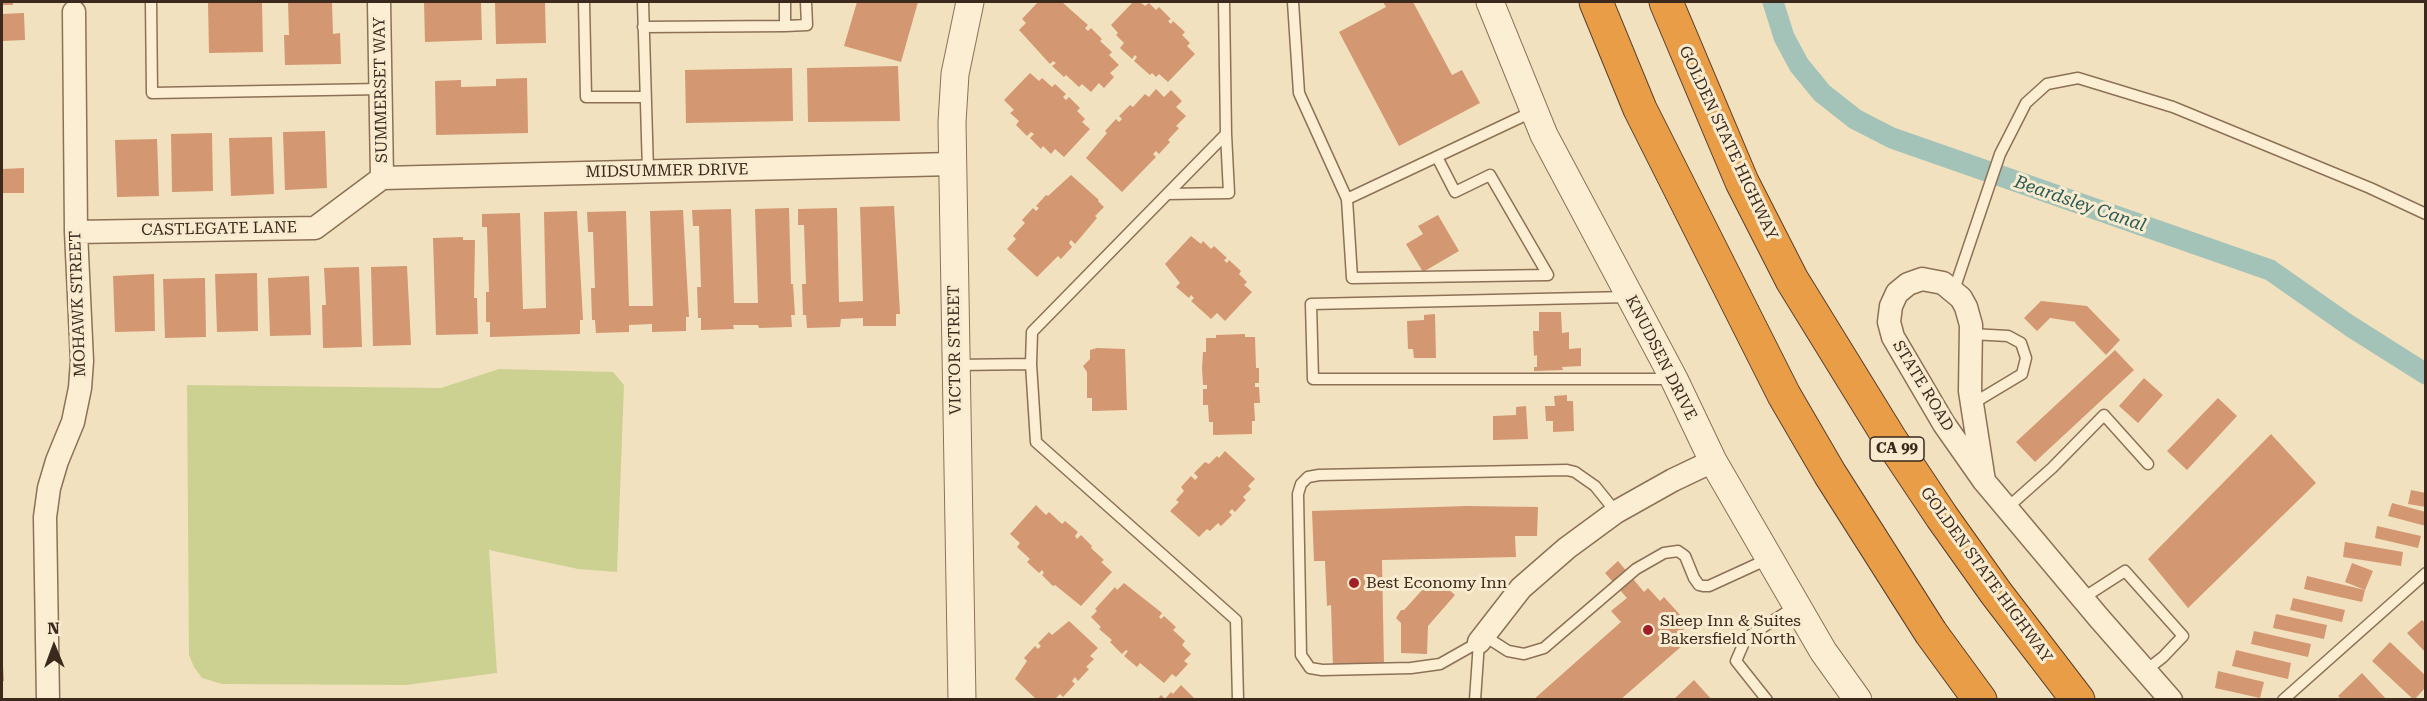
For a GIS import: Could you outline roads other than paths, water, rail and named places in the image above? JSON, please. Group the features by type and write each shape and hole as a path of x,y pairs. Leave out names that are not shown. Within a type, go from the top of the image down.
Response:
{"highway":[{"path":"1596,2 1640,109 1784,395 1830,474 1931,633 1980,699"},
{"name":"GOLDEN STATE HIGHWAY","path":"1666,2 1742,182 1792,280 1890,439 1942,517 1996,593 2078,699"}],"street":[{"name":"SUMMERSET WAY","path":"379,2 382,178"},
{"name":"VICTOR STREET","path":"962,699 952,122 955,75 970,2"},
{"name":"KNUDSEN DRIVE","path":"1490,2 1544,135 1674,379 1713,461 1823,651 1858,699"},
{"name":"MOHAWK STREET","path":"48,699 45,517 49,488 73,422 81,388 82,361 76,232 74,12"},
{"name":"MIDSUMMER DRIVE","path":"382,178 952,164"},
{"name":"CASTLEGATE LANE","path":"76,232 315,228 382,178"},
{"name":"STATE ROAD","path":"1984,481 1972,404 1971,325 1966,307 1954,290 1934,279 1922,279 1908,284 1897,293 1891,306 1889,322 1893,337 1944,424 1984,481 2171,699"},
{"path":"1481,638 1521,588 1567,548 1616,512 1713,461"}],"lane":[{"path":"151,2 152,93 381,89"},
{"path":"584,2 586,97 645,97"},
{"path":"643,2 648,171"},
{"path":"785,2 785,26"},
{"path":"643,27 807,25 806,2"},
{"path":"1167,194 1229,193 1224,2"},
{"path":"1293,2 1299,93 1347,199 1352,278 1548,275 1490,175 1455,192 1437,157"},
{"path":"1954,290 1986,190 2000,154 2026,103 2047,84 2078,78 2173,107 2370,188 2426,214"},
{"path":"1347,199 1534,111"},
{"path":"1226,134 1032,332 1031,364 1036,442 1236,620 1238,699"},
{"path":"1630,297 1311,304 1313,379 1674,379"},
{"path":"1971,334 2008,336 2021,343 2026,358 2022,374 1972,404"},
{"path":"955,365 1031,364"},
{"path":"2007,508 2052,468 2104,415 2148,464"},
{"path":"1481,638 1440,664 1411,668 1322,670 1310,668 1301,655 1298,494 1301,484 1308,477 1319,475 1567,470 1575,472 1595,486 1616,512"},
{"path":"1481,638 1508,651 1524,654 1544,648 1636,569 1664,553 1678,551 1685,556 1694,578 1699,585 1703,586 1709,586 1768,558"},
{"path":"2083,598 2125,571 2183,636 2163,657 2145,671"},
{"path":"2283,699 2426,573"},
{"path":"1767,699 1736,661 1746,638 1796,606"},
{"path":"1475,699 1481,638"}],"waterway":[{"name":"Beardsley Canal","path":"1773,2 1784,37 1799,65 1822,93 1855,119 1892,138 2270,270 2350,326 2426,374"}],"place":[{"name":"Best Economy Inn","path":"1354,583"},
{"name":"Sleep Inn & Suites Bakersfield North","path":"1648,630"}]}
